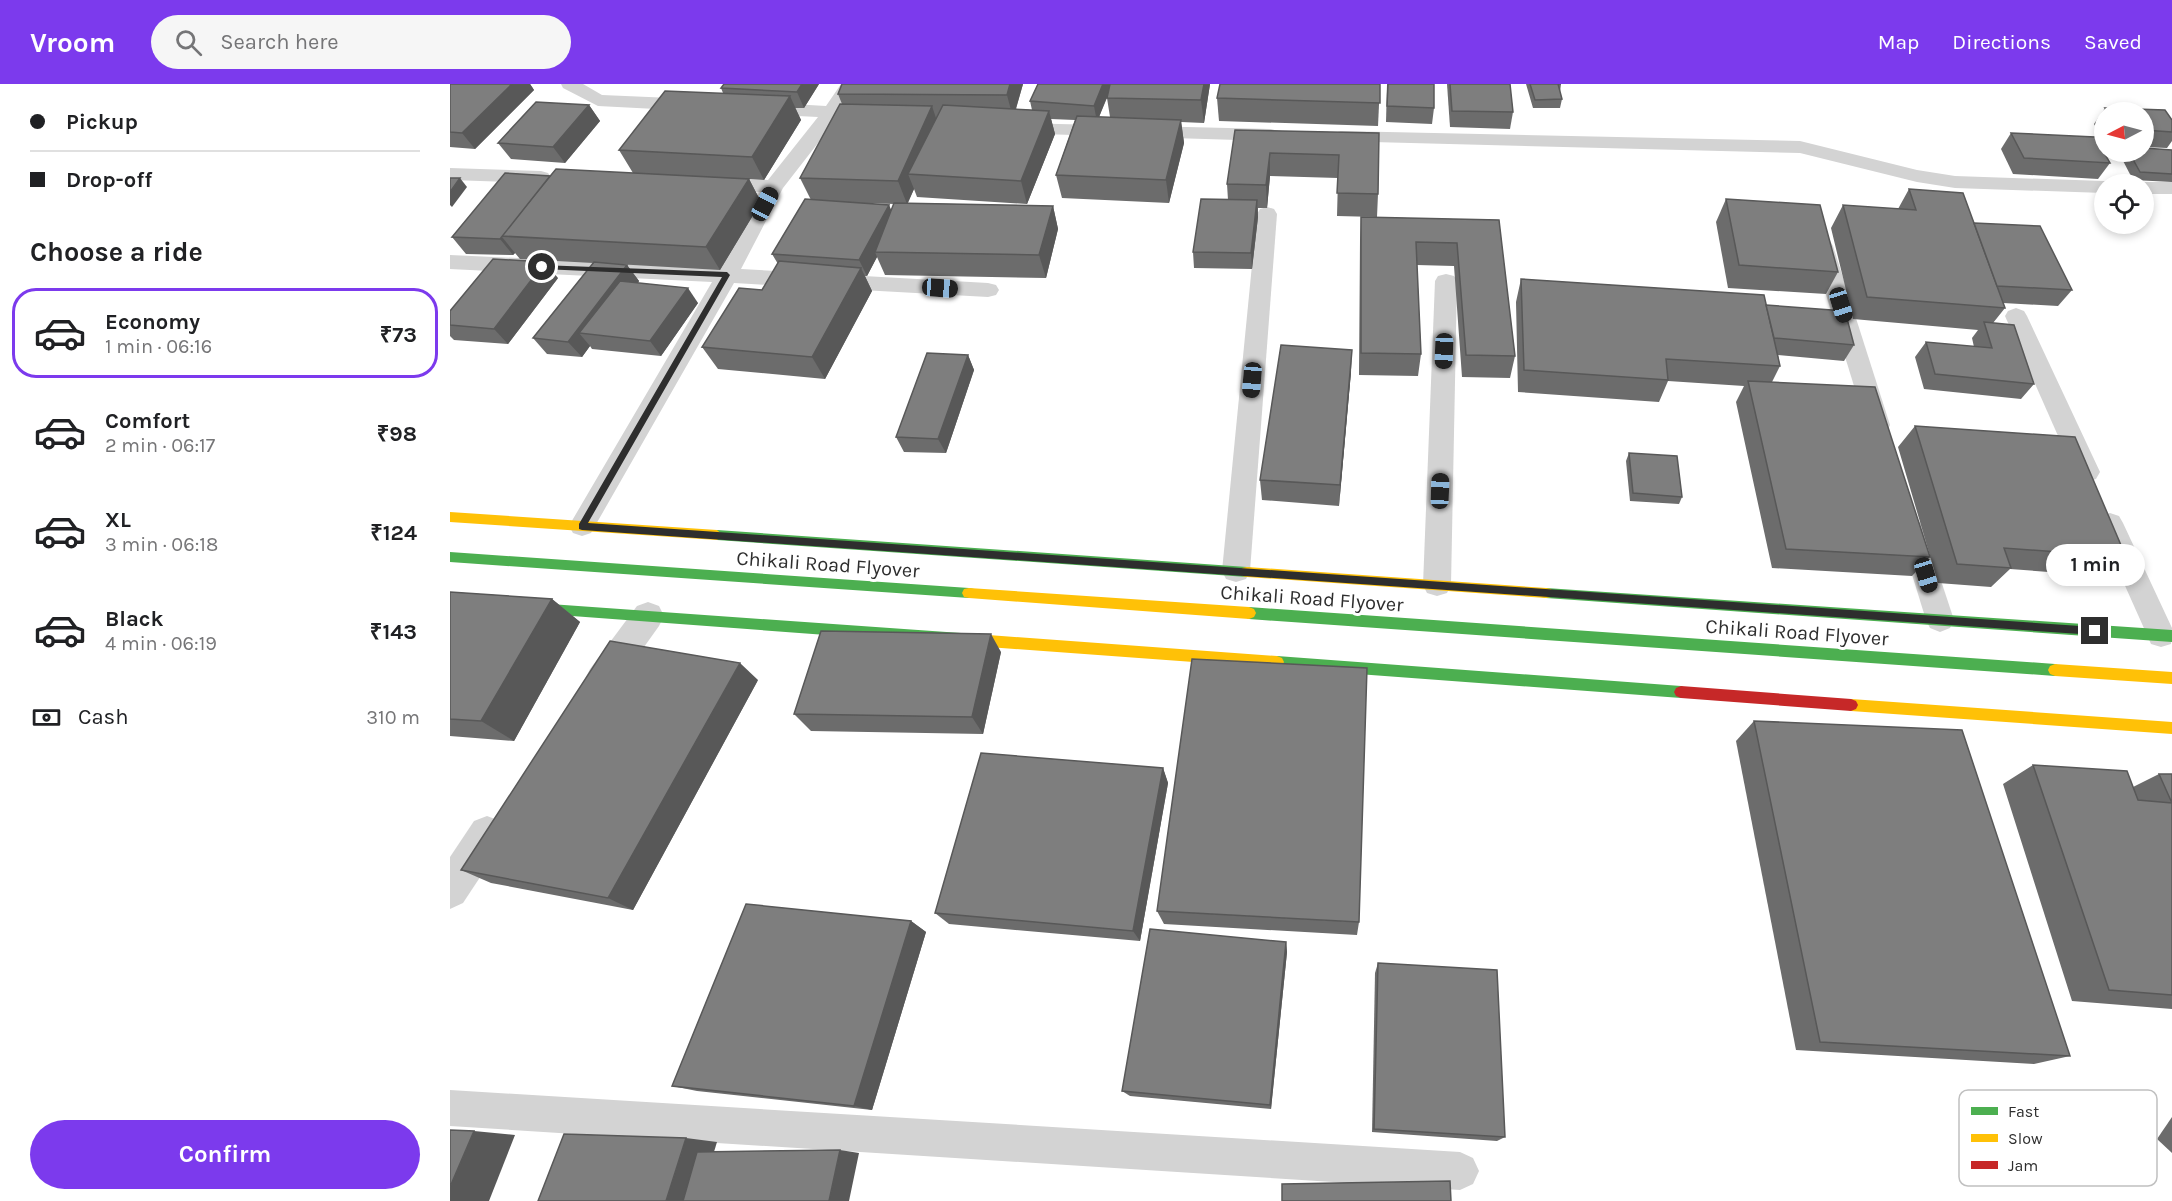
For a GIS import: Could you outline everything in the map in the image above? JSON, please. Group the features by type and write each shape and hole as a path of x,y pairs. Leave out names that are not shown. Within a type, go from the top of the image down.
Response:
{"main road":[{"path":"450,517 2166,636"},
{"name":"Chikali Road Flyover","path":"450,557 2172,678"},
{"path":"450,602 2172,728"}],"street":[{"path":"586,700 648,616"},
{"path":"450,890 476,848 504,811"}],"lane":[{"path":"570,84 598,100 717,106"},
{"path":"582,526 727,275 774,186 827,118 850,84"},
{"path":"740,107 827,118 847,125"},
{"path":"990,128 1287,135"},
{"path":"1322,136 1800,147 1825,151 1932,179 1969,183 2094,187"},
{"path":"450,174 566,178"},
{"path":"693,183 774,186"},
{"path":"2154,188 2172,189"},
{"path":"1236,571 1267,214"},
{"path":"1820,238 1887,452"},
{"path":"450,262 988,290"},
{"path":"1437,585 1446,281"},
{"path":"2016,316 2166,636"},
{"path":"1905,508 1940,620"},
{"path":"450,1108 1460,1171"}],"building":[{"path":"450,84 512,84 462,133 450,132"},
{"path":"724,84 802,84 797,92 721,88"},
{"path":"842,84 1010,84 1007,95 838,94"},
{"path":"1038,84 1103,84 1094,106 1030,101"},
{"path":"1110,84 1204,84 1201,100 1107,98"},
{"path":"1220,84 1380,84 1380,103 1217,98"},
{"path":"1388,84 1434,84 1434,108 1387,106"},
{"path":"1450,84 1510,84 1513,112 1452,111"},
{"path":"1530,84 1558,84 1562,99 1535,100"},
{"path":"665,91 790,96 752,157 619,150"},
{"path":"536,102 589,105 553,147 498,143"},
{"path":"840,104 932,106 898,181 800,178"},
{"path":"943,105 1049,111 1021,181 908,174"},
{"path":"2154,110 2165,110 2172,120 2172,132 2154,131"},
{"path":"1077,116 1181,120 1166,180 1056,175"},
{"path":"1235,130 1379,133 1378,194 1337,193 1339,155 1270,153 1266,185 1227,184"},
{"path":"2011,133 2094,137 2094,162 2110,163 2024,158"},
{"path":"2154,149 2172,150 2172,174 2140,172 2134,162 2154,162"},
{"path":"556,169 749,179 706,247 501,236"},
{"path":"505,173 550,176 500,239 452,237"},
{"path":"450,178 460,178 450,192"},
{"path":"1909,189 1963,193 2005,308 1867,297 1843,205 1916,210"},
{"path":"805,199 889,205 859,260 772,254"},
{"path":"1201,199 1257,200 1251,253 1193,252"},
{"path":"1726,199 1820,205 1838,272 1739,265"},
{"path":"894,203 1053,206 1039,255 875,252"},
{"path":"1361,217 1499,220 1515,356 1466,355 1457,243 1416,242 1421,354 1361,353"},
{"path":"1974,223 2040,226 2072,290 1997,286"},
{"path":"493,259 545,262 494,329 450,325 450,311"},
{"path":"779,261 861,268 812,357 702,347 739,288 762,290"},
{"path":"594,262 627,265 568,342 533,338"},
{"path":"1521,279 1764,295 1780,366 1666,359 1668,380 1524,370"},
{"path":"620,281 688,288 650,341 579,333"},
{"path":"1766,305 1845,311 1854,345 1774,338"},
{"path":"1984,322 2014,325 2034,384 1935,374 1926,342 1992,348"},
{"path":"1281,345 1352,350 1340,485 1260,480"},
{"path":"927,353 968,355 938,439 896,437"},
{"path":"1748,381 1875,387 1930,557 1786,549"},
{"path":"1915,426 2075,437 2126,557 2004,548 2011,568 1957,564"},
{"path":"1629,453 1677,456 1682,497 1633,493"},
{"path":"450,592 552,599 481,721 450,719"},
{"path":"821,631 991,634 972,717 794,714"},
{"path":"610,641 740,663 608,898 461,870"},
{"path":"1192,659 1367,668 1359,922 1157,911"},
{"path":"1754,721 1962,730 2070,1056 1820,1042"},
{"path":"981,753 1163,768 1133,931 935,913"},
{"path":"2033,765 2127,771 2138,800 2172,803 2172,995 2109,990"},
{"path":"2159,774 2172,774 2172,803"},
{"path":"746,904 911,921 854,1106 672,1086"},
{"path":"1150,929 1286,942 1270,1105 1122,1091"},
{"path":"1378,963 1497,970 1505,1137 1374,1129"},
{"path":"450,1130 474,1131 450,1187"},
{"path":"564,1134 686,1138 666,1201 538,1201"},
{"path":"840,1150 829,1201 683,1201 697,1152"},
{"path":"1450,1181 1451,1201 1282,1201 1282,1184"}],"traffic: fast":[{"path":"717,535 1247,572"},
{"path":"450,557 969,593"},
{"path":"1546,593 2172,636"},
{"path":"450,602 975,640"},
{"path":"1249,613 2055,670"},
{"path":"1277,662 1681,692"}],"traffic: slow":[{"path":"450,517 717,535"},
{"path":"1247,572 1546,593"},
{"path":"969,593 1249,613"},
{"path":"975,640 1277,662"},
{"path":"2055,670 2172,678"},
{"path":"1851,705 2172,728"}],"traffic: jam":[{"path":"1681,692 1851,705"}],"route":[{"path":"542,267 727,275 582,526 2095,631"}]}
